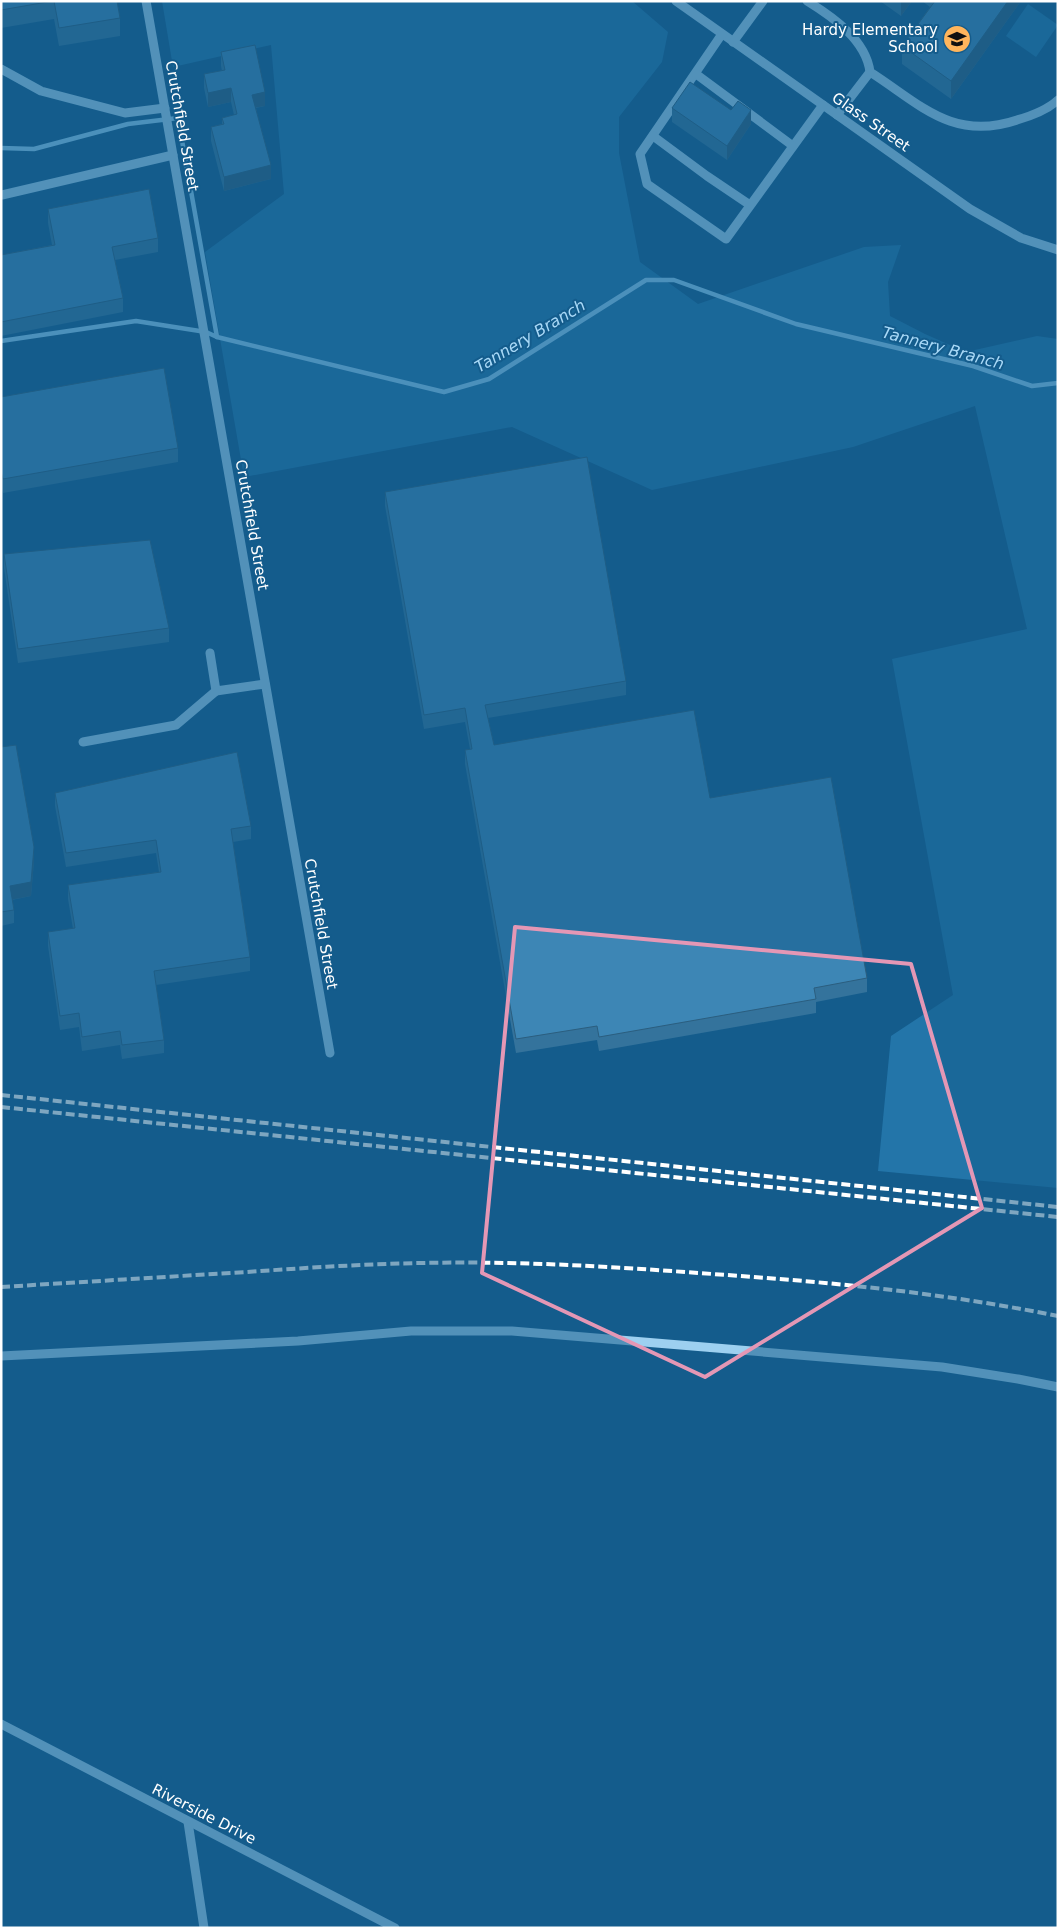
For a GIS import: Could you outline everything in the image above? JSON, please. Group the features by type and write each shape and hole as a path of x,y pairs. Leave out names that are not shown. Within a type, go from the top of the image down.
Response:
{"street":[{"name":"Crutchfield Street","path":"146,1 330,1053"},
{"name":"Glass Street","path":"676,1 970,209 1021,238 1058,250"},
{"path":"733,42 763,1"},
{"path":"807,1 844,27 860,45 868,60 870,72 838,116"},
{"path":"722,34 640,154 647,184 726,239 823,105"},
{"path":"1,69 41,91 125,113 165,108"},
{"path":"870,72 941,119 960,126 1006,124 1031,116 1058,100"},
{"path":"696,74 793,146"},
{"path":"653,136 750,206"},
{"path":"2,195 173,155"},
{"path":"210,653 216,691"},
{"path":"83,742 176,725 216,691 266,684"},
{"path":"1,1356 298,1341 411,1331 512,1331 942,1368 1058,1387"},
{"name":"Riverside Drive","path":"1,1724 395,1928"},
{"path":"188,1822 204,1928"}],"highlighted area":[{"path":"515,927 911,964 982,1208 705,1377 482,1273"}],"shaded area":[{"path":"162,1 632,1 668,32 662,62 619,117 619,153 640,262 698,304 864,247 901,245 888,282 890,316 966,352 1037,336 1058,339 1058,1188 878,1171 891,1036 953,995 892,659 1027,629 975,406 853,447 652,490 512,427 244,477 205,252 284,194 271,45 173,67"},
{"path":"1028,4 1058,25 1036,57 1006,36"}],"building":[{"path":"1,1 53,1 1,10"},
{"path":"54,1 117,1 120,18 59,28"},
{"name":"Hardy Elementary School","path":"935,1 1008,1 951,81 902,46"},
{"path":"255,45 265,92 252,95 271,165 224,177 211,127 224,124 222,118 237,114 231,88 208,93 204,74 225,70 221,52"},
{"path":"690,82 731,110 738,101 751,110 727,146 672,108"},
{"path":"149,189 158,238 112,247 123,298 1,322 1,255 55,245 48,209"},
{"path":"164,368 178,448 3,479 1,471 1,397"},
{"path":"587,457 626,681 485,705 494,745 694,710 710,798 831,777 867,978 814,988 816,999 599,1037 597,1026 516,1039 465,750 472,749 465,708 424,715 385,492"},
{"path":"150,540 169,628 18,649 4,554"},
{"path":"16,745 34,847 31,882 10,886 14,910 1,912 1,747"},
{"path":"237,752 251,826 231,829 250,957 154,971 164,1040 122,1045 120,1031 82,1037 79,1013 60,1016 48,932 75,928 68,885 161,872 156,840 66,853 55,793"}],"waterway":[{"path":"1,148 34,149 128,124 178,118 217,337"},
{"name":"Tannery Branch","path":"1,341 136,321 206,332 217,337 444,392 489,379 646,280 674,280 796,324 973,366 1032,386 1058,383"}],"railway":[{"path":"1,1095 1058,1207"},
{"path":"1,1107 1058,1217"},
{"path":"1,1287 355,1265 525,1263 663,1270 879,1288 969,1300 1058,1316"}],"place":[{"name":"Hardy Elementary School","path":"957,39"}]}
